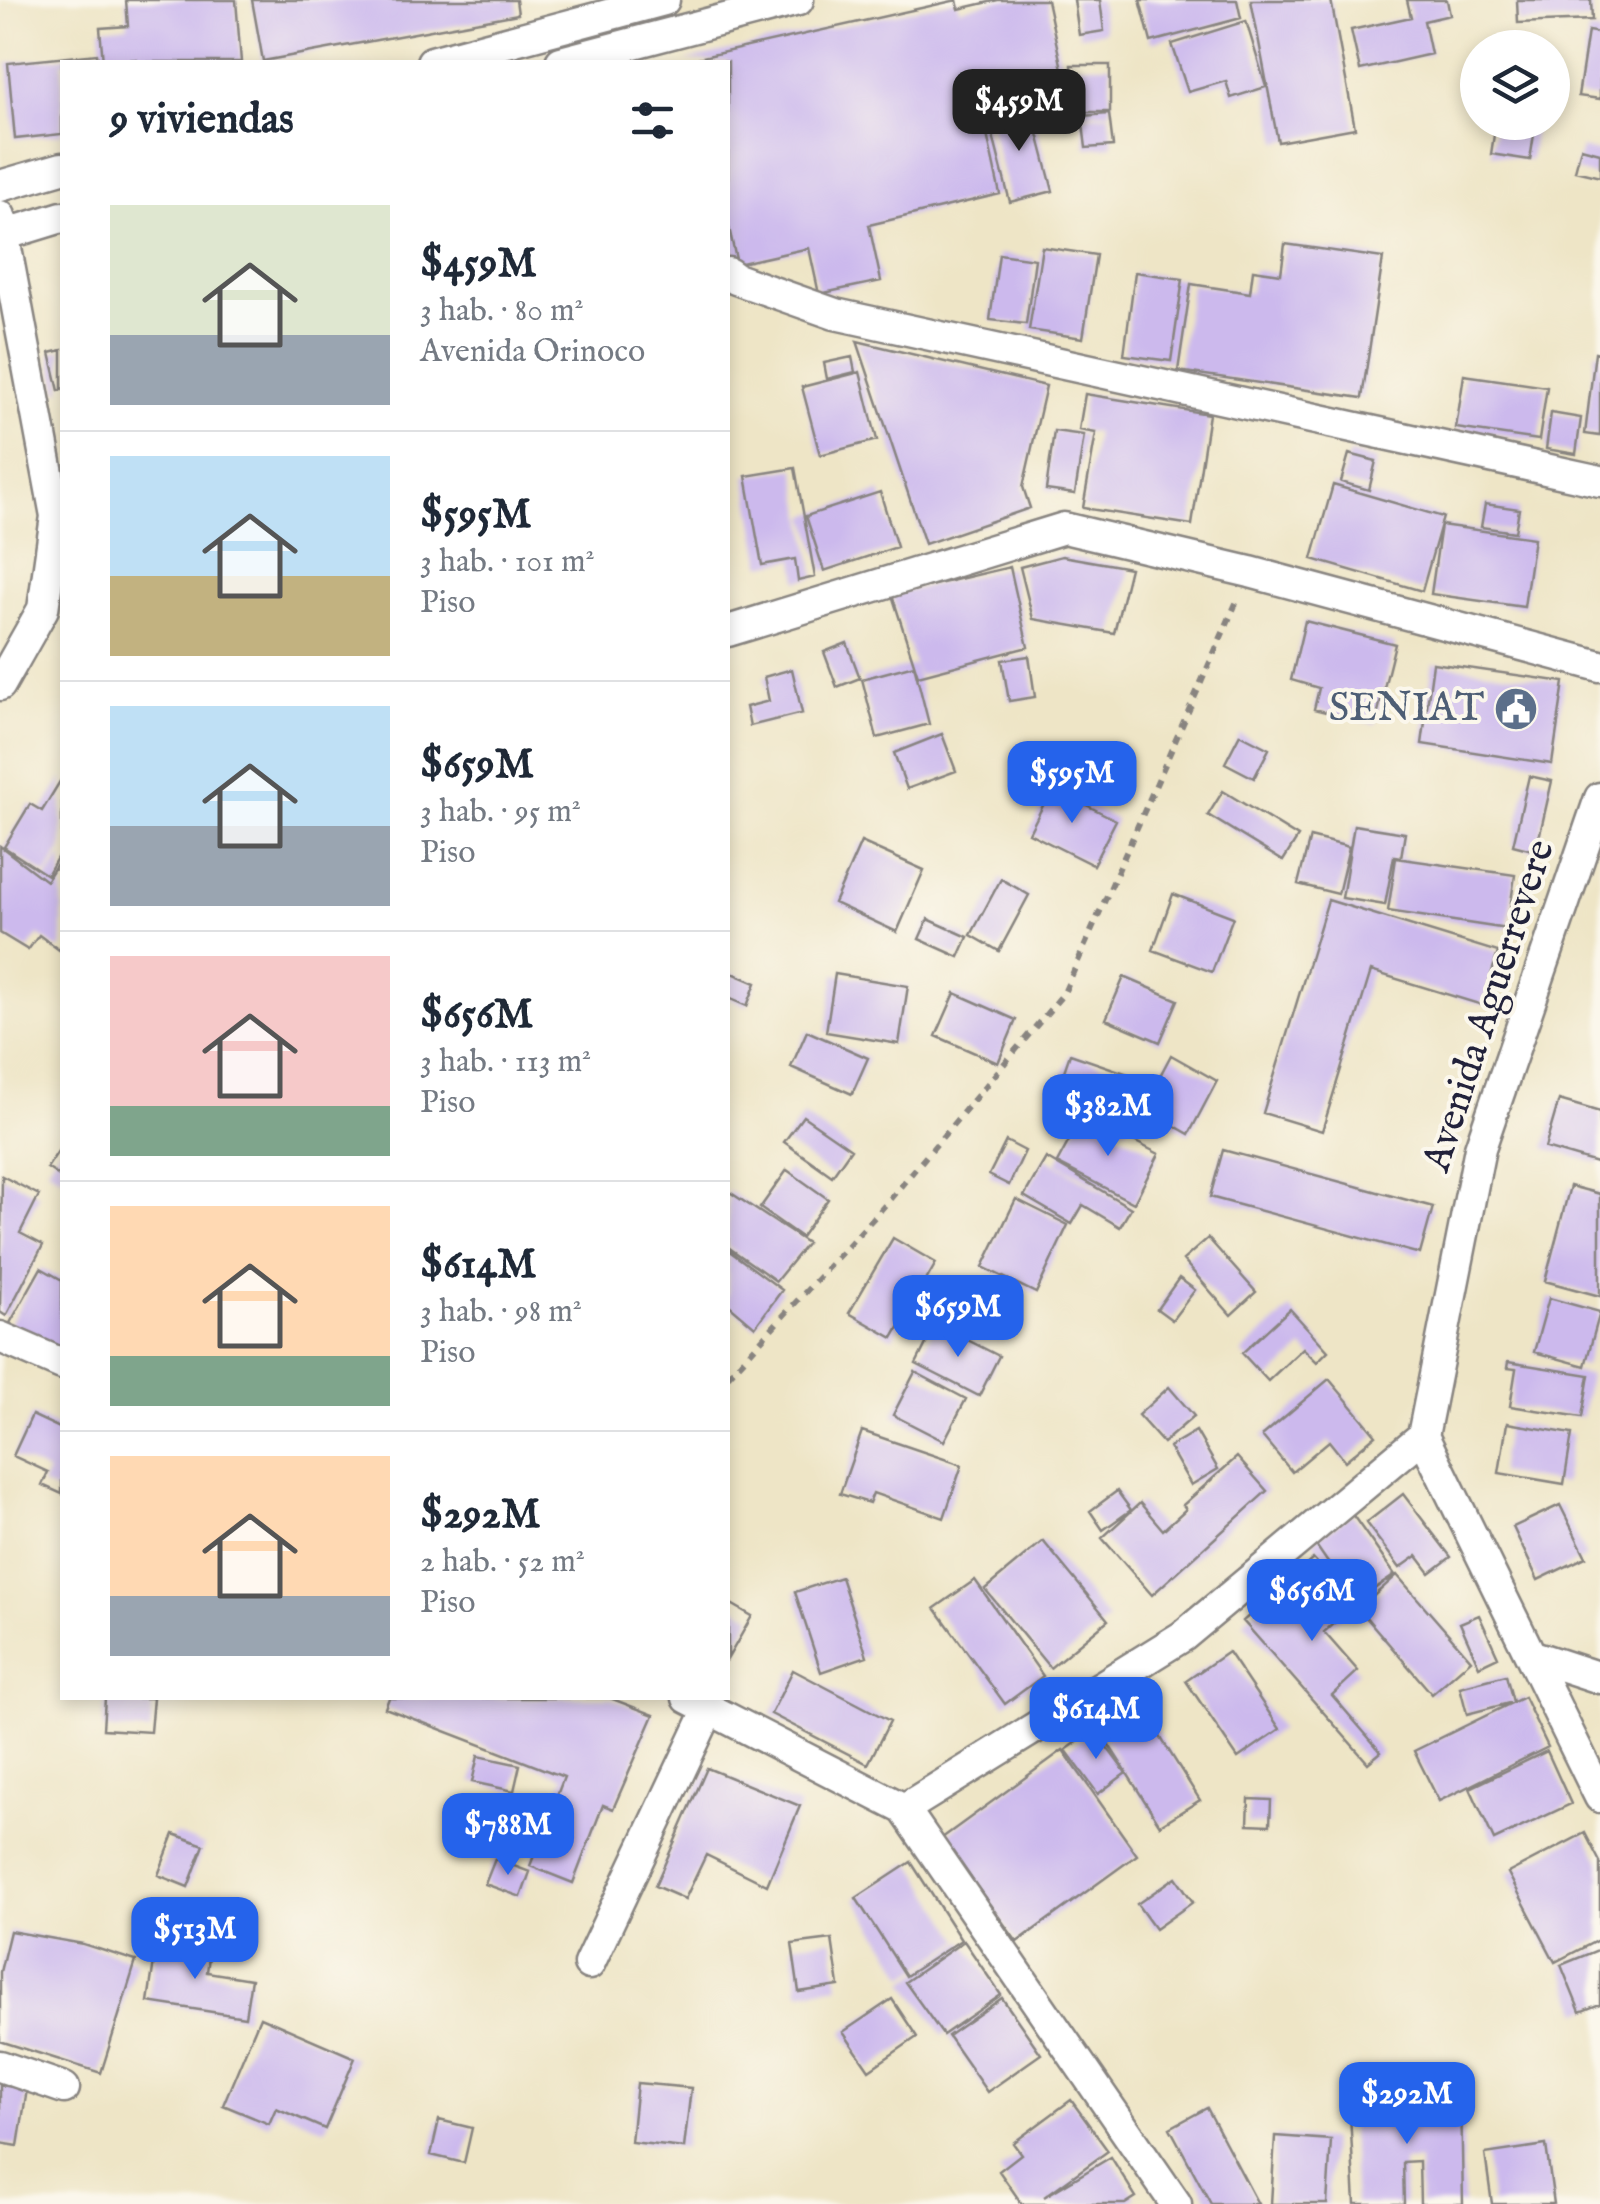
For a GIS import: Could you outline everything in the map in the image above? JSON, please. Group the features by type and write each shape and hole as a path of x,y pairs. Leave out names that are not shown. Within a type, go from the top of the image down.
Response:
{"street":[{"path":"438,60 588,9 664,0"},
{"path":"588,9 580,60 798,0"},
{"path":"0,186 60,169"},
{"path":"0,686 43,609 56,516 1,229 60,217"},
{"path":"730,274 835,314 1600,481"},
{"path":"730,631 1064,528 1250,572 1600,666"},
{"name":"Avenida Aguerrevere","path":"1423,1436 1480,1148 1600,798"},
{"path":"0,1337 60,1363"},
{"path":"904,1808 1183,1636 1423,1436 1600,1797"},
{"path":"1533,1656 1600,1678"},
{"path":"589,1964 698,1703 904,1808 1176,2204"},
{"path":"0,2066 64,2088"}],"path":[{"path":"730,1374 879,1212 1064,992 1250,572"}],"building":[{"path":"126,0 236,0 241,60 103,60 100,28 128,26"},
{"path":"252,0 516,0 518,14 263,60"},
{"path":"957,0 959,9 998,0 1047,0 1069,101 1024,111 1018,84 978,93 1000,194 869,225 881,281 819,294 809,248 737,264 730,232 730,60 689,60"},
{"path":"1074,0 1100,0 1104,31 1079,35"},
{"path":"1140,0 1237,0 1241,18 1151,42"},
{"path":"1251,0 1331,0 1355,128 1278,142"},
{"path":"1407,0 1447,0 1450,15 1424,21 1431,54 1360,70 1351,30 1411,17"},
{"path":"1517,0 1591,0 1592,20 1518,23"},
{"path":"1246,21 1266,87 1231,98 1226,81 1188,92 1172,44"},
{"path":"1588,31 1600,33 1600,99 1578,96"},
{"path":"97,54 98,60 60,60 60,134 15,139 8,63"},
{"path":"1071,65 1110,65 1110,112 1072,112"},
{"path":"1010,101 1017,128 1035,122 1053,191 1010,202 986,108"},
{"path":"1109,114 1113,146 1086,148 1082,116"},
{"path":"1493,140 1533,140 1530,160 1491,154"},
{"path":"1581,148 1600,153 1600,177 1575,171"},
{"path":"1285,244 1383,258 1362,398 1178,371 1191,284 1250,293 1253,270 1281,274"},
{"path":"1042,247 1096,255 1083,338 1029,330"},
{"path":"999,254 1035,259 1026,324 990,320"},
{"path":"1135,272 1183,279 1171,361 1124,355"},
{"path":"857,341 1046,386 1023,487 1030,508 925,544"},
{"path":"60,350 59,391 50,353"},
{"path":"1595,352 1600,353 1600,436 1585,434"},
{"path":"852,357 855,372 827,379 824,363"},
{"path":"860,372 877,440 820,455 802,387"},
{"path":"1464,375 1547,387 1539,440 1456,428"},
{"path":"1085,394 1209,414 1192,525 1083,508 1096,433 1079,430"},
{"path":"1551,413 1581,418 1576,454 1546,449"},
{"path":"1054,431 1084,435 1075,494 1046,490"},
{"path":"1349,454 1376,461 1369,490 1341,482"},
{"path":"795,468 815,577 798,581 795,559 762,565 746,476"},
{"path":"1333,485 1443,517 1422,591 1312,559"},
{"path":"880,492 897,547 824,571 806,516"},
{"path":"1485,504 1519,509 1515,532 1481,527"},
{"path":"1441,525 1534,538 1524,607 1431,594"},
{"path":"1062,556 1130,568 1114,633 1033,619 1020,567"},
{"path":"1010,567 1028,647 918,676 892,595"},
{"path":"1305,621 1395,644 1375,724 1314,709 1319,688 1291,680"},
{"path":"847,643 860,678 837,687 824,652"},
{"path":"1029,656 1035,697 1009,701 1002,660"},
{"path":"1433,663 1564,682 1552,764 1422,744"},
{"path":"914,665 929,724 877,738 862,679"},
{"path":"792,669 802,713 750,726 746,707 769,701 764,677"},
{"path":"942,734 956,771 907,789 894,753"},
{"path":"1240,734 1269,749 1254,778 1225,763"},
{"path":"1529,776 1552,781 1536,851 1513,845"},
{"path":"60,781 60,852 47,875 4,847 30,804 42,811"},
{"path":"1052,788 1116,820 1093,865 1029,833"},
{"path":"1223,791 1298,837 1283,861 1208,815"},
{"path":"1354,825 1405,833 1401,857 1394,856 1385,905 1342,898"},
{"path":"1310,837 1349,847 1338,894 1298,884"},
{"path":"861,842 924,870 897,932 834,903"},
{"path":"0,846 46,881 60,859 59,950 39,935 28,950 0,933"},
{"path":"1396,858 1515,875 1507,929 1388,911"},
{"path":"1001,879 1029,895 999,951 971,935"},
{"path":"1173,894 1233,917 1212,972 1153,950"},
{"path":"1328,900 1498,952 1482,1005 1371,971 1322,1131 1263,1113"},
{"path":"928,919 968,937 959,957 919,939"},
{"path":"730,972 756,983 747,1006 730,999"},
{"path":"835,974 908,986 899,1044 826,1032"},
{"path":"1124,977 1178,1000 1160,1042 1106,1019"},
{"path":"955,993 1016,1020 998,1063 936,1036"},
{"path":"807,1031 868,1058 852,1094 791,1067"},
{"path":"1070,1054 1143,1079 1127,1128 1053,1103"},
{"path":"1171,1055 1217,1081 1189,1134 1143,1108"},
{"path":"1559,1100 1600,1112 1600,1164 1545,1148"},
{"path":"1083,1115 1159,1154 1134,1203 1057,1163"},
{"path":"803,1116 851,1149 832,1176 784,1142"},
{"path":"1006,1141 1025,1151 1009,1185 989,1175"},
{"path":"60,1148 60,1177 47,1168"},
{"path":"1223,1150 1433,1207 1420,1254 1210,1197"},
{"path":"1046,1158 1131,1208 1120,1227 1083,1205 1072,1224 1024,1196"},
{"path":"787,1170 828,1199 801,1237 760,1208"},
{"path":"2,1176 39,1195 20,1233 43,1245 6,1316 0,1312"},
{"path":"1570,1186 1600,1194 1600,1296 1545,1281"},
{"path":"730,1192 807,1243 776,1281 730,1248"},
{"path":"1016,1199 1068,1225 1036,1293 983,1267"},
{"path":"893,1238 936,1263 893,1338 849,1313"},
{"path":"1208,1238 1256,1292 1231,1315 1183,1260"},
{"path":"730,1251 782,1290 755,1327 730,1306"},
{"path":"41,1268 60,1279 60,1353 9,1325"},
{"path":"1179,1278 1195,1290 1172,1320 1157,1309"},
{"path":"1549,1298 1600,1312 1585,1366 1534,1352"},
{"path":"1290,1309 1328,1351 1317,1362 1303,1348 1268,1381 1242,1353"},
{"path":"936,1324 999,1356 979,1396 916,1364"},
{"path":"1508,1362 1589,1375 1582,1417 1510,1406 1516,1369 1507,1368"},
{"path":"915,1372 966,1399 944,1441 893,1415"},
{"path":"1329,1379 1376,1435 1345,1461 1329,1441 1292,1472 1262,1436"},
{"path":"1169,1387 1194,1416 1163,1443 1138,1415"},
{"path":"32,1415 60,1428 60,1493 42,1485 48,1472 13,1456"},
{"path":"1507,1423 1572,1434 1564,1484 1499,1473"},
{"path":"862,1431 962,1465 944,1518 873,1493 869,1503 840,1494"},
{"path":"1196,1431 1218,1469 1191,1485 1169,1447"},
{"path":"1237,1457 1267,1491 1152,1595 1102,1538 1140,1503 1163,1530 1186,1509 1183,1505"},
{"path":"1117,1491 1131,1510 1103,1530 1090,1511"},
{"path":"1403,1494 1451,1557 1430,1573 1417,1556 1400,1568 1366,1523"},
{"path":"1560,1505 1586,1557 1538,1580 1513,1527"},
{"path":"1352,1514 1395,1575 1355,1602 1313,1541"},
{"path":"1043,1541 1108,1620 1050,1668 985,1589"},
{"path":"1313,1559 1354,1605 1324,1632 1358,1671 1332,1695 1381,1752 1368,1763 1243,1621"},
{"path":"1397,1575 1471,1660 1432,1694 1359,1609"},
{"path":"841,1577 867,1656 821,1672 795,1592"},
{"path":"975,1580 1043,1676 1005,1704 935,1608"},
{"path":"730,1603 752,1616 730,1654"},
{"path":"1479,1615 1498,1657 1479,1666 1460,1623"},
{"path":"1228,1652 1280,1729 1238,1758 1186,1681"},
{"path":"793,1670 890,1721 868,1764 771,1714"},
{"path":"1506,1675 1513,1702 1467,1714 1460,1687"},
{"path":"1524,1697 1548,1747 1439,1801 1414,1751"},
{"path":"105,1700 153,1700 150,1732 103,1729"},
{"path":"388,1700 615,1700 654,1715 613,1809 603,1805 573,1883 530,1866 564,1777 385,1708"},
{"path":"1144,1711 1200,1800 1160,1825 1104,1737"},
{"path":"1094,1730 1126,1773 1098,1794 1066,1750"},
{"path":"1063,1750 1137,1855 1017,1942 942,1838"},
{"path":"1547,1751 1571,1804 1494,1840 1470,1788"},
{"path":"478,1756 520,1765 514,1791 472,1782"},
{"path":"707,1768 800,1806 767,1885 706,1855 685,1899 655,1886"},
{"path":"1249,1799 1271,1800 1270,1825 1248,1824"},
{"path":"1585,1833 1600,1862 1600,1939 1555,1962 1508,1873"},
{"path":"174,1834 204,1845 188,1887 158,1875"},
{"path":"495,1859 530,1872 521,1897 485,1884"},
{"path":"911,1862 961,1940 906,1976 856,1898"},
{"path":"1176,1877 1193,1902 1155,1929 1137,1904"},
{"path":"10,1931 83,1944 136,1961 101,2073 0,2041 0,1972"},
{"path":"832,1939 839,1986 799,1992 792,1944"},
{"path":"157,1941 210,1949 207,1972 251,1979 245,2017 148,2002"},
{"path":"964,1941 1001,1995 943,2035 905,1982"},
{"path":"1600,1949 1600,2004 1580,2012 1561,1965"},
{"path":"1002,1998 1041,2054 987,2092 948,2036"},
{"path":"892,1999 917,2037 869,2070 843,2032"},
{"path":"260,2017 355,2058 325,2129 276,2108 269,2124 223,2105"},
{"path":"637,2083 691,2088 684,2148 631,2142"},
{"path":"0,2085 27,2089 18,2146 0,2143"},
{"path":"1461,2093 1463,2204 1420,2204 1419,2161 1403,2162 1404,2204 1355,2204 1349,2096"},
{"path":"1071,2100 1108,2151 1044,2197 1111,2157 1136,2197 1125,2204 1022,2204 999,2171 1021,2154 1013,2143"},
{"path":"1207,2108 1258,2204 1211,2204 1170,2128"},
{"path":"439,2120 472,2128 464,2163 431,2155"},
{"path":"1275,2136 1331,2140 1327,2204 1271,2204"},
{"path":"1546,2145 1554,2204 1492,2204 1485,2154"}],"place":[{"name":"SENIAT","path":"1516,709"}]}
